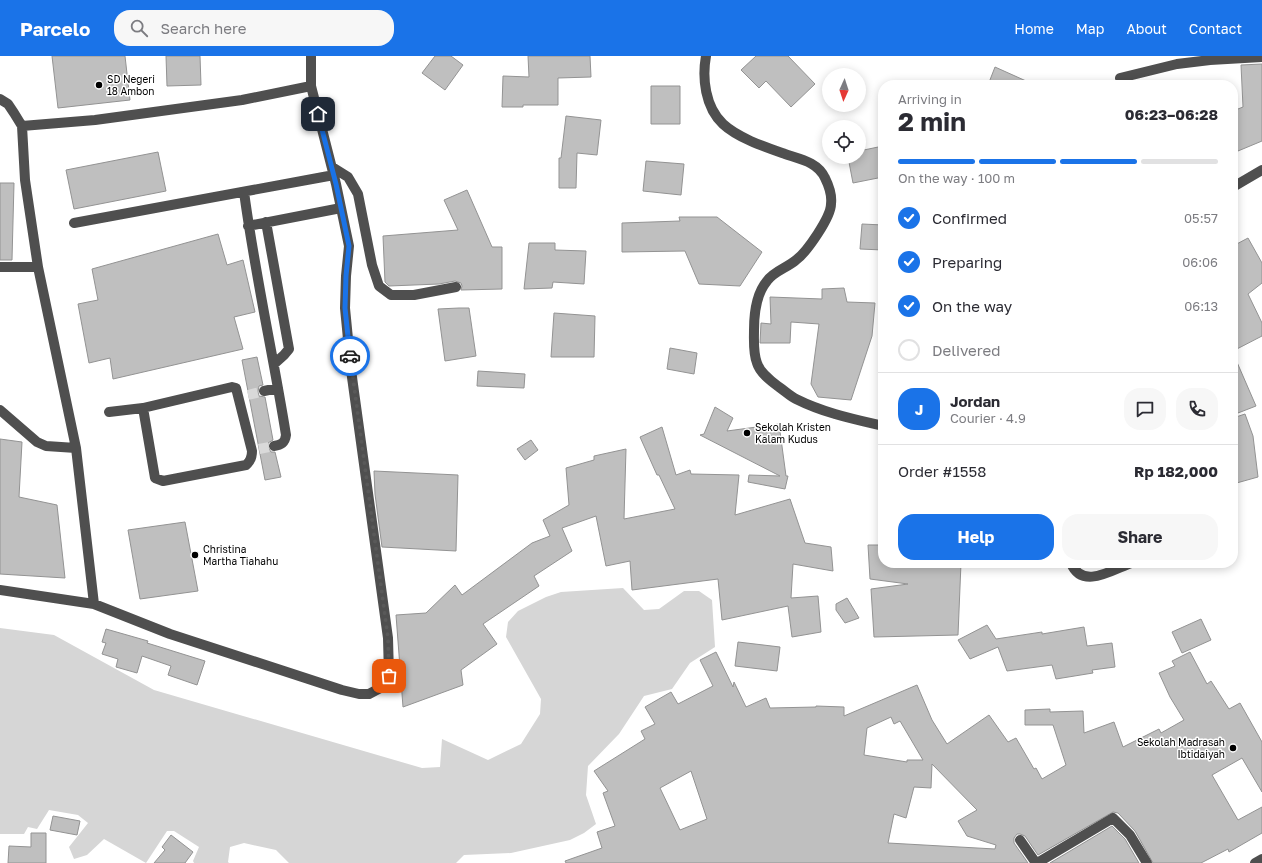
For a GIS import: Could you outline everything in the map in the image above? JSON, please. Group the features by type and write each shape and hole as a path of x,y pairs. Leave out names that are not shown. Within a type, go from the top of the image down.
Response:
{"street":[{"path":"0,590 94,604 170,634 342,690 359,694 369,694 384,686 389,676 388,638 351,370 345,308 349,246 333,171 311,86 311,56"},
{"path":"706,56 704,67 705,87 710,105 722,124 744,138 808,162 819,168 825,177 829,189 831,203 830,209 817,236 808,249 796,260 772,275 763,287 757,302 754,317 755,357 757,364 771,381 796,399 837,415 878,425"},
{"path":"1120,78 1177,64 1210,60 1262,57"},
{"path":"22,126 95,120 242,100 311,86"},
{"path":"0,99 11,109 22,126 25,180 38,267 76,448 94,604"},
{"path":"1238,185 1262,170"},
{"path":"74,223 244,192 333,171 348,177 358,194 372,265 379,286 391,295 414,294 456,286"},
{"path":"244,192 248,226 286,436 286,440 281,445 274,446"},
{"path":"248,226 341,208"},
{"path":"266,222 289,349 274,364"},
{"path":"0,267 38,267"},
{"path":"109,412 142,408 232,387 236,388 244,396 255,450 250,462 246,465 163,481 155,478 142,408"},
{"path":"264,391 278,388"},
{"path":"0,410 37,442 46,446 76,448"},
{"path":"1074,568 1078,574 1085,577 1096,576 1118,568"},
{"path":"1020,840 1037,863 1113,818 1130,835 1147,863"},
{"path":"1255,863 1262,859"}],"shaded area":[{"path":"623,588 644,610 659,609 684,591 699,591 712,600 715,647 690,663 672,689 644,696 619,734 588,766 586,795 596,824 584,833 570,840 511,853 464,855 456,863 289,863 276,850 244,843 230,847 229,863 194,863 193,861 199,847 174,831 167,831 146,863 104,839 87,855 74,859 69,847 88,823 78,815 49,810 37,829 28,827 24,834 0,834 0,628 54,635 154,690 422,768 440,767 442,739 488,760 521,744 540,714 541,699 506,637 508,622 518,611 546,597 561,592"}],"building":[{"path":"52,56 125,56 130,100 58,108"},
{"path":"166,56 200,56 201,85 167,86"},
{"path":"435,56 451,56 463,65 445,90 422,73"},
{"path":"528,56 590,56 591,77 558,78 558,105 523,105 523,107 502,107 503,76 529,77"},
{"path":"756,56 788,56 815,84 791,107 766,81 759,88 741,70"},
{"path":"1262,64 1262,141 1238,151 1238,109 1243,107 1241,65"},
{"path":"995,67 1024,80 990,80"},
{"path":"651,86 680,86 680,124 651,124"},
{"path":"566,116 601,120 597,155 577,153 576,188 559,188 559,158 561,158"},
{"path":"878,147 878,178 853,183 849,164 866,164 866,150"},
{"path":"158,152 166,191 74,209 66,170"},
{"path":"646,161 684,164 681,195 643,191"},
{"path":"0,183 14,183 12,260 0,260"},
{"path":"467,190 492,247 502,247 502,289 461,290 461,283 455,281 439,284 389,286 385,282 383,236 458,230 444,200"},
{"path":"679,217 717,217 762,252 740,286 699,284 685,251 622,252 622,223 680,221"},
{"path":"862,224 878,225 878,250 860,249"},
{"path":"218,234 227,265 243,260 255,312 234,317 243,349 113,379 110,358 89,363 78,304 98,300 92,269"},
{"path":"1248,238 1262,263 1262,283 1248,294 1262,323 1262,336 1238,348 1238,243"},
{"path":"529,243 555,243 555,250 586,251 584,284 553,282 552,288 524,289"},
{"path":"844,288 847,302 875,303 872,336 851,400 818,397 811,384 819,324 791,322 790,343 760,343 761,323 771,324 770,297 822,299 822,289"},
{"path":"469,308 476,356 445,361 438,309"},
{"path":"554,313 595,316 594,357 551,357"},
{"path":"670,348 697,353 694,374 667,369"},
{"path":"257,357 263,385 259,386 258,392 259,396 265,397 273,440 268,443 268,447 271,452 275,452 281,477 265,480 242,360"},
{"path":"1238,365 1256,406 1238,413"},
{"path":"478,371 525,374 524,388 477,386"},
{"path":"715,407 733,418 727,431 779,424 786,476 788,476 785,489 748,482 749,475 780,476 700,435 704,434"},
{"path":"1245,414 1253,436 1258,477 1238,483 1238,416"},
{"path":"662,427 676,475 690,470 691,474 739,475 735,515 790,499 805,543 831,547 833,571 793,564 791,598 818,596 821,632 792,637 788,606 722,620 718,579 632,590 630,561 606,566 596,516 562,528 572,551 534,576 539,586 483,624 497,644 461,670 463,685 403,707 396,615 426,613 455,585 462,595 532,543 550,536 543,520 569,505 566,468 594,460 594,456 626,449 624,519 675,509 659,475 657,475 640,437"},
{"path":"0,439 22,442 19,497 57,505 65,578 0,574"},
{"path":"531,440 538,450 525,460 517,449"},
{"path":"374,471 458,475 456,551 382,547 375,494"},
{"path":"185,522 198,591 140,599 128,530"},
{"path":"868,545 878,545 878,568 961,568 958,635 874,637 871,589 908,584 870,579"},
{"path":"847,598 859,618 845,623 836,610 836,604"},
{"path":"1201,619 1211,640 1182,653 1172,632"},
{"path":"987,625 996,639 1042,632 1042,634 1084,627 1087,646 1112,643 1115,667 1092,670 1093,673 1056,679 1052,665 1007,671 998,647 970,659 958,640"},
{"path":"106,629 148,641 147,643 205,661 197,685 168,675 171,666 142,656 137,673 116,667 118,659 102,654 106,643 102,642"},
{"path":"738,642 780,647 777,671 735,666"},
{"path":"716,652 733,687 734,682 746,707 766,698 770,708 816,706 844,707 844,716 917,685 932,720 947,744 989,715 1008,742 1016,738 1034,769 1036,768 1042,779 1066,765 1053,725 1025,725 1025,710 1050,709 1050,712 1083,711 1084,733 1114,722 1123,747 1159,729 1161,733 1184,720 1170,697 1159,673 1175,666 1172,661 1190,652 1207,684 1211,681 1229,709 1240,703 1262,742 1262,792 1242,758 1212,775 1238,820 1262,807 1262,833 1229,852 1228,849 1201,863 1153,863 1135,831 1118,813 1113,812 1038,855 1025,836 1017,834 1014,838 1014,843 1028,863 566,863 565,861 602,848 597,832 615,826 603,793 608,791 594,771 645,739 641,731 655,724 645,707 671,692 678,704 713,686 700,660","holes":["891,717 894,724 900,721 923,760 907,760 907,762 864,755 867,728","932,764 977,810 958,821 967,836 996,845 995,849 888,843 894,814 906,818 914,787 931,788","691,771 707,819 680,830 660,788"]},
{"path":"53,816 80,821 77,835 50,830"},
{"path":"1112,826 1125,839 1139,863 1050,863"},
{"path":"31,833 46,833 46,863 8,863 9,846 31,847"},
{"path":"171,835 193,852 185,863 154,863 165,850 162,847"}],"tunnel":[{"path":"248,395 264,391"},
{"path":"259,449 274,446"}],"way so far":[{"path":"350,356 388,638 389,676"}],"place":[{"name":"SD Negeri 18 Ambon","path":"99,85"},
{"name":"Sekolah Kristen Kalam Kudus","path":"747,433"},
{"name":"Christina Martha Tiahahu","path":"195,555"},
{"name":"Sekolah Madrasah Ibtidaiyah","path":"1233,748"}],"route":[{"path":"318,114 336,184 349,246 345,308 350,356"}]}
